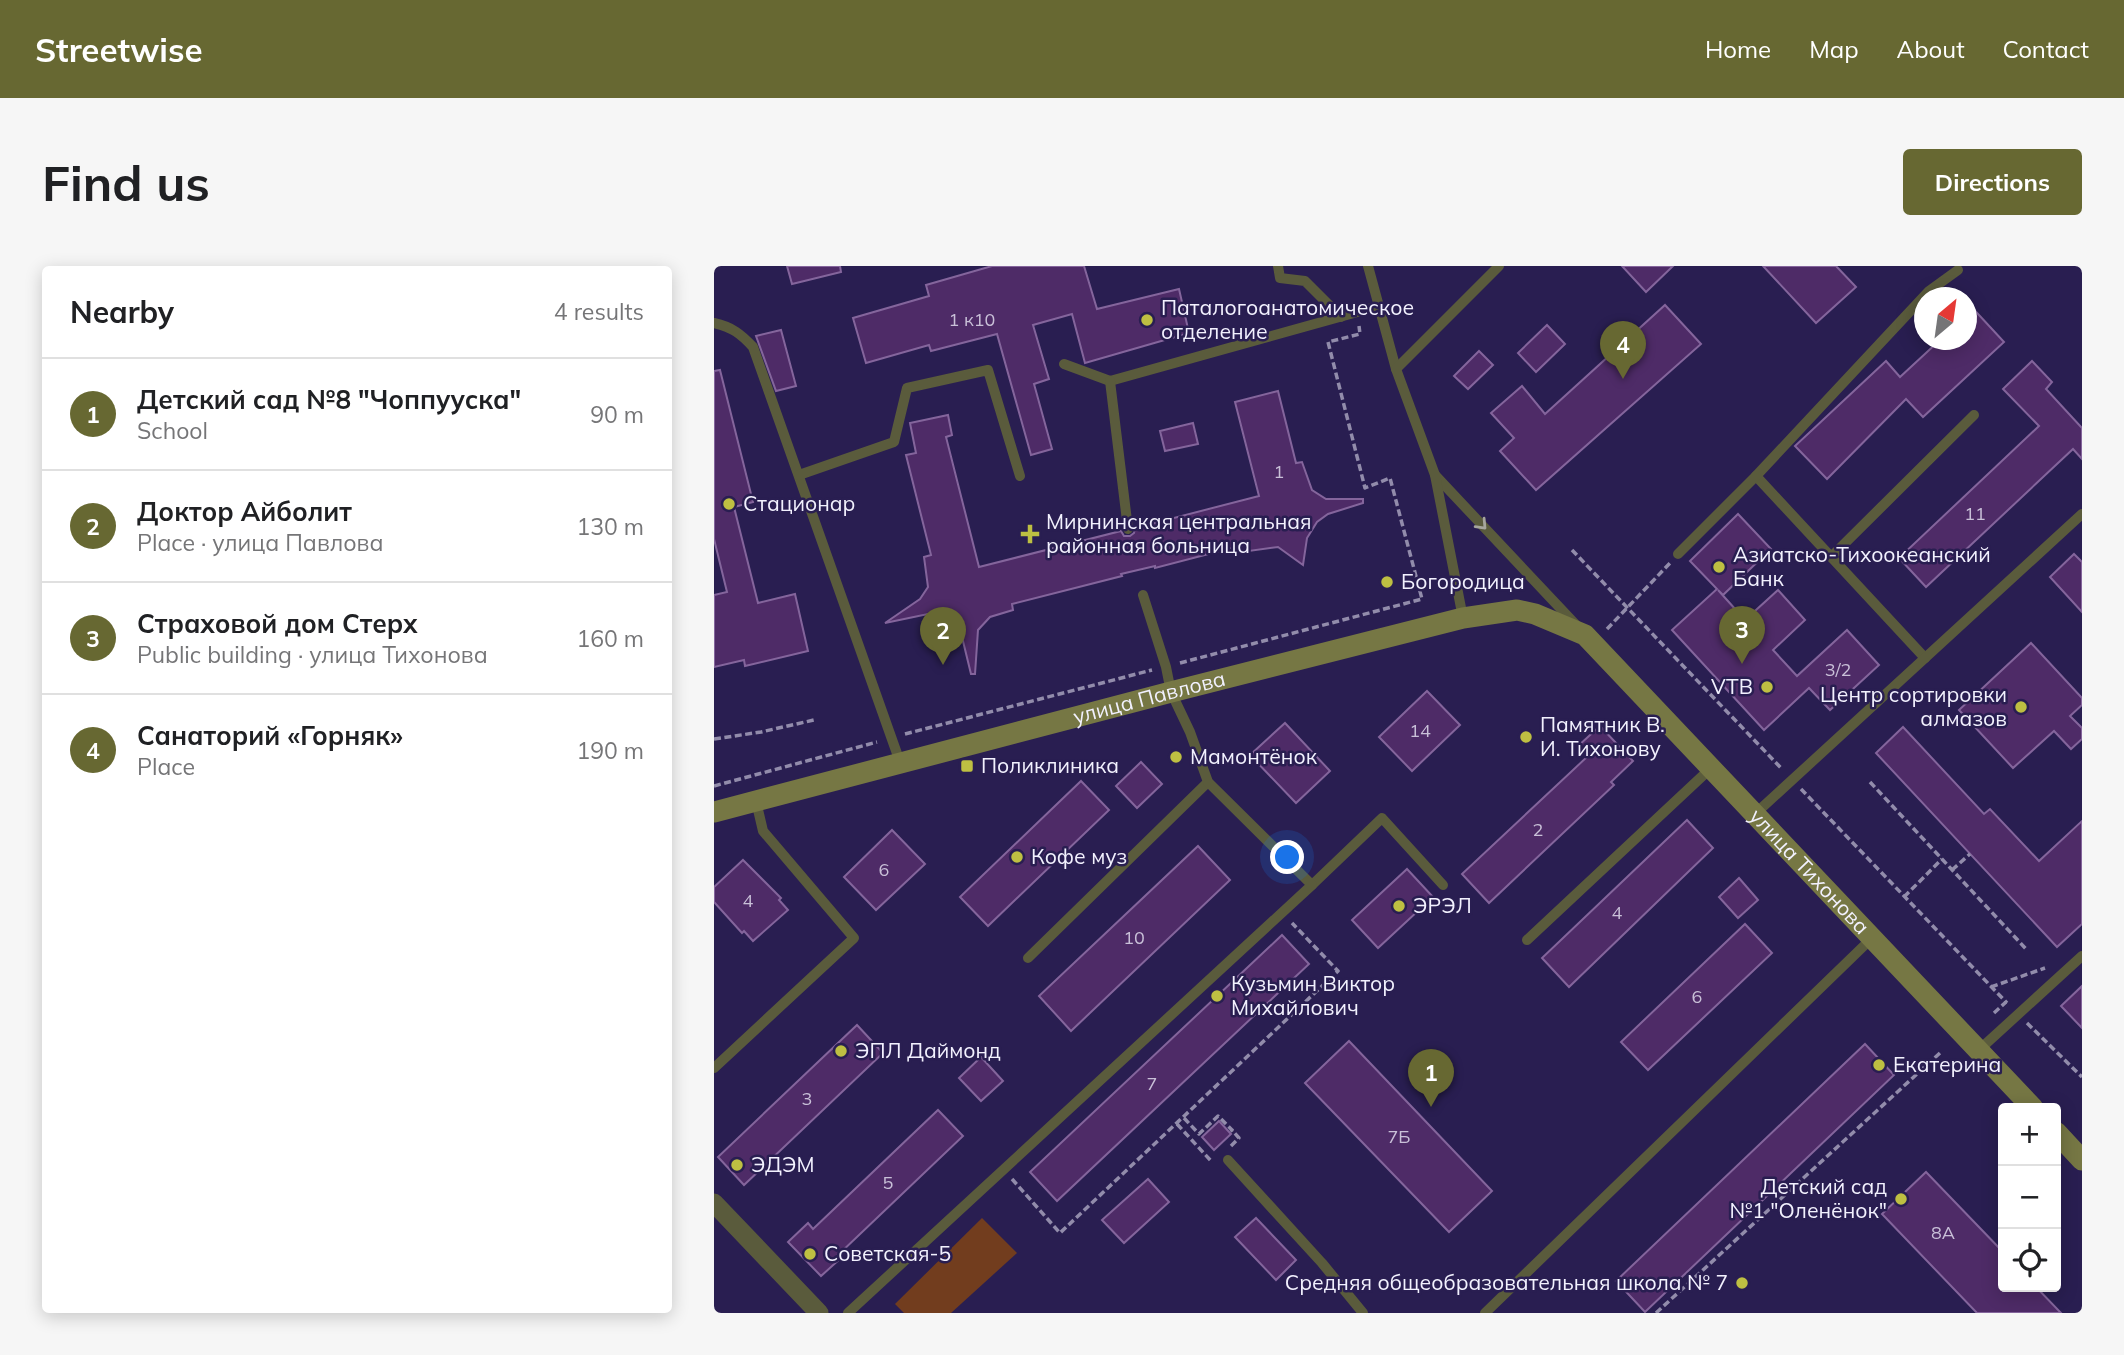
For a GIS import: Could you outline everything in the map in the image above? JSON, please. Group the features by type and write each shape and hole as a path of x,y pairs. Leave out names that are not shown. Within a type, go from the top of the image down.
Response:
{"main road":[{"name":"улица Павлова","path":"714,812 1463,618 1517,610 1535,614 1589,639"},
{"name":"улица Тихонова","path":"1589,639 2028,1103"},
{"path":"2061,1137 2082,1160"}],"street":[{"path":"714,1203 819,1313"}],"lane":[{"path":"1278,266 1280,278 1305,281 1341,317"},
{"path":"1368,266 1396,369 1435,475 1463,618"},
{"path":"1396,369 1499,266"},
{"path":"1678,554 1756,476 1929,292 1958,270"},
{"path":"1064,364 1110,381 1379,306"},
{"path":"714,323 728,326 741,334 753,347 900,762"},
{"path":"799,475 894,442 907,388 988,370 1020,476"},
{"path":"1110,381 1128,530"},
{"path":"1831,557 1974,415"},
{"path":"1435,475 1589,639"},
{"path":"1756,476 1925,658"},
{"path":"1755,814 2082,514"},
{"path":"1143,595 1166,667 1171,692 1190,732 1208,782 1312,885"},
{"path":"1527,940 1711,768"},
{"path":"1028,958 1208,782"},
{"path":"714,1068 854,937 763,831 755,801"},
{"path":"848,1313 1382,818 1443,885"},
{"path":"1485,1313 1872,938"},
{"path":"1979,1051 2082,956"},
{"path":"1228,1160 1322,1263 1363,1313"}],"path":[{"path":"714,786 1422,599 1390,478 1365,488 1328,342 1360,334 1356,313"},
{"path":"1572,550 1991,987 2082,1077"},
{"path":"1589,639 1627,608 1678,554"},
{"path":"714,739 814,720"},
{"path":"1870,782 2027,950"},
{"path":"1952,870 1970,854"},
{"path":"1904,897 1942,859"},
{"path":"1003,1170 1060,1233 1338,971 1282,913"},
{"path":"1991,987 2050,966"},
{"path":"1656,1313 1941,1052"},
{"path":"1184,1118 1199,1133 1218,1116 1232,1130 1229,1132"}],"shaded area":[{"path":"982,1218 1017,1253 951,1313 904,1313 895,1304"}],"building":[{"path":"787,266 840,266 841,272 792,284"},
{"path":"992,266 1084,266 1097,309 1179,289 1189,333 1085,363 1072,314 1033,325 1049,379 1034,384 1052,449 1031,455 997,334 931,351 929,345 866,363 853,318 929,296 926,285"},
{"path":"1622,266 1673,266 1646,292"},
{"path":"1763,266 1836,266 1856,287 1816,323"},
{"path":"1665,305 1701,344 1536,490 1500,451 1514,438 1491,413 1522,386 1545,414"},
{"path":"1977,313 2004,342 1923,417 1906,399 1827,479 1795,446 1886,361 1900,377 1929,350 1977,350"},
{"path":"1547,325 1565,344 1536,372 1518,353"},
{"path":"781,330 796,386 776,391 756,336"},
{"path":"1479,351 1493,365 1468,389 1454,376"},
{"path":"2032,361 2052,382 2046,389 2082,428 2082,459 2073,449 1926,587 1899,558 2039,426 2003,389"},
{"name":"Стационар","path":"720,370 753,502 734,507 758,603 795,594 808,651 745,666 744,660 714,667 714,595 727,592 714,539 714,371"},
{"path":"1278,391 1296,463 1302,462 1312,490 1326,499 1363,499 1363,503 1328,514 1317,522 1307,538 1303,565 1278,547 1249,551 1247,544 1121,574 1122,576 1012,604 1013,610 990,617 978,630 975,674 971,674 962,637 955,626 941,617 928,614 885,623 920,599 928,587 924,557 931,555 906,455 916,453 910,423 948,415 952,435 946,437 979,567 1121,531 1124,536 1130,536 1135,528 1259,496 1235,402"},
{"path":"1193,423 1198,444 1165,451 1160,431"},
{"path":"1738,514 1771,549 1723,595 1718,590 1745,620 1778,590 1805,620 1773,650 1797,676 1847,630 1879,665 1830,710 1809,688 1764,730 1672,630 1717,589 1690,561"},
{"path":"2074,554 2082,562 2082,612 2050,577"},
{"name":"Центр сортировки алмазов","path":"2031,643 2082,698 2082,705 2070,716 2082,728 2082,739 2071,749 2054,731 2013,768 1959,710"},
{"path":"1427,691 1460,725 1412,771 1379,737"},
{"path":"1285,723 1330,771 1296,803 1250,755"},
{"path":"1600,726 1633,761 1611,782 1614,785 1489,903 1462,874 1588,756 1578,746"},
{"path":"1903,727 1984,814 1990,809 2039,861 2082,821 2082,924 2057,947 1876,753"},
{"path":"1141,762 1162,784 1137,808 1116,786"},
{"path":"1081,781 1109,810 988,926 960,897"},
{"path":"1687,820 1713,848 1569,987 1542,958"},
{"path":"892,830 925,864 876,910 844,877"},
{"path":"1198,846 1230,880 1071,1031 1039,996"},
{"path":"743,860 781,898 779,900 788,910 753,941 744,931 742,933 714,902 714,887"},
{"path":"1407,869 1433,897 1378,948 1352,920"},
{"path":"1739,878 1758,900 1738,918 1719,897"},
{"path":"1745,924 1772,953 1648,1070 1621,1042"},
{"path":"1282,935 1309,964 1057,1201 1030,1172"},
{"path":"2082,986 2082,1028 2061,1006"},
{"path":"857,1025 883,1053 744,1185 718,1157"},
{"path":"1349,1041 1492,1191 1449,1232 1305,1083"},
{"path":"1865,1044 1894,1075 1645,1312 1616,1281"},
{"path":"981,1057 1003,1081 981,1101 959,1078"},
{"path":"938,1110 963,1136 838,1255 841,1258 821,1276 788,1242 808,1223 813,1229"},
{"path":"1219,1121 1231,1134 1214,1150 1202,1137"},
{"path":"1926,1172 1998,1247 1998,1292 2041,1292 2061,1313 1977,1313 1882,1214"},
{"path":"1148,1179 1169,1202 1124,1243 1102,1220"},
{"path":"1256,1218 1296,1260 1276,1280 1235,1237"}],"place":[{"name":"Паталогоанатомическое отделение","path":"1147,320"},
{"name":"Санаторий «Горняк»","path":"1623,379"},
{"name":"Стационар","path":"729,504"},
{"name":"Мирнинская центральная районная больница","path":"1030,534"},
{"name":"Азиатско-Тихоокеанский Банк","path":"1719,567"},
{"name":"Богородица","path":"1387,582"},
{"name":"Страховой дом Стерх","path":"1742,664"},
{"name":"Доктор Айболит","path":"943,665"},
{"name":"VTB","path":"1767,687"},
{"name":"Центр сортировки алмазов","path":"2021,707"},
{"name":"Памятник В. И. Тихонову","path":"1526,737"},
{"name":"Мамонтёнок","path":"1176,757"},
{"name":"Поликлиника","path":"967,766"},
{"name":"Кофе муз","path":"1017,857"},
{"name":"ЭРЭЛ","path":"1399,906"},
{"name":"Кузьмин Виктор Михайлович","path":"1217,996"},
{"name":"ЭПЛ Даймонд","path":"841,1051"},
{"name":"Екатерина","path":"1879,1065"},
{"name":"Детский сад №8 \"Чоппууска\"","path":"1431,1107"},
{"name":"ЭДЭМ","path":"737,1165"},
{"name":"Детский сад №1 \"Оленёнок\"","path":"1901,1199"},
{"name":"Советская-5","path":"810,1254"},
{"name":"Cредняя общеобразовательная школа № 7","path":"1742,1283"}]}
